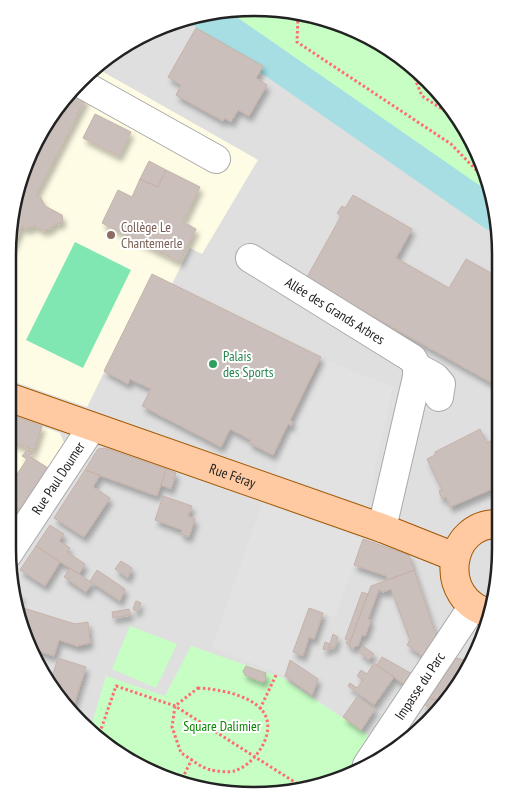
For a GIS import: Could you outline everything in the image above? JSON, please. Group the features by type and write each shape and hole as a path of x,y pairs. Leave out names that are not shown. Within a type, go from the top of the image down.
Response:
{"main road":[{"name":"Rue Féray","path":"16,400 382,528 455,557"},
{"path":"481,610 458,590 454,568 455,557 469,534 481,527 492,525"}],"street":[{"path":"86,86 216,159"},
{"name":"Allée des Grands Arbres","path":"250,258 413,359 417,367 436,377 441,384 439,397"},
{"path":"382,528 417,378 417,367"},
{"name":"Rue Paul Doumer","path":"16,542 92,427"},
{"name":"Impasse du Parc","path":"375,753 481,610"}],"path":[{"path":"298,21 297,42 451,144 476,170"},
{"path":"415,79 422,96 444,110"},
{"path":"260,709 277,673"},
{"path":"100,731 116,686 175,706 296,783"},
{"path":"198,688 221,689 240,696 260,709 268,721 266,736 256,758 234,771 210,770 181,753 172,727 175,706 198,688"},
{"path":"184,776 192,760"}],"shaded area":[{"path":"254,16 285,18 316,24 345,34 373,48 399,65 433,97 452,122 474,163 484,192 490,223 492,254 492,549 490,580 484,611 474,640 452,681 433,706 411,728 386,747 345,769 316,779 285,785 238,786 192,779 163,769 135,755 109,738 75,706 56,681 34,640 24,611 18,580 16,549 16,254 18,223 26,185 56,122 75,97 97,75 122,56 163,34 192,24 223,18"},
{"name":"Collège Le Chantemerle","path":"102,71 258,160 202,254 190,248 172,284 152,275 87,407 16,382 16,254 18,223 24,192 34,163 48,135 65,109"},
{"path":"323,359 393,387 367,506 275,473"},
{"path":"16,417 60,433 64,443 16,518"},
{"path":"262,503 363,539 335,617 309,609 285,676 212,647"}],"green space":[{"path":"254,16 285,18 316,24 345,34 386,56 411,75 443,109 460,135 474,163 485,196 226,18"},
{"path":"75,242 131,270 83,368 26,340"},
{"path":"130,626 177,644 156,688 112,669"},
{"name":"Square Dalimier","path":"191,646 283,678 370,736 349,767 345,769 316,779 285,785 254,787 223,785 192,779 163,769 122,747 92,723 106,676 165,696"}],"building":[{"path":"196,28 263,66 256,78 267,85 249,116 238,110 231,122 225,118 223,121 176,95 181,85 168,77"},
{"path":"77,95 86,99 36,195 41,198 45,206 62,215 63,221 60,224 55,223 53,227 44,231 35,226 26,229 22,226 17,237 24,192 34,163 56,122"},
{"path":"95,114 131,132 119,156 83,138"},
{"path":"149,161 166,170 158,187 140,179"},
{"path":"166,170 200,187 183,222 196,229 180,262 102,223 118,190 132,197 140,179 158,187"},
{"path":"353,195 412,229 396,258 449,288 466,259 492,274 492,383 306,279 341,216 337,213 342,206 345,208"},
{"name":"Palais des Sports","path":"152,274 321,357 290,420 293,422 291,426 288,424 273,455 249,443 251,440 230,429 221,447 142,406 151,389 130,379 128,384 104,371"},
{"path":"16,417 42,426 34,450 16,444"},
{"path":"480,429 487,443 492,440 492,489 450,507 446,497 442,499 439,491 442,490 427,459 435,455 435,452"},
{"path":"105,448 166,469 157,496 85,470 98,449"},
{"path":"27,450 33,452 29,456 48,468 21,510 16,507 16,476 27,459 22,456"},
{"path":"166,469 176,473 171,489 161,485"},
{"path":"85,470 100,475 93,487 110,498 84,537 54,518"},
{"path":"163,496 192,506 188,516 195,519 189,537 181,534 182,530 155,520"},
{"path":"16,507 21,510 16,518"},
{"path":"50,525 64,534 59,541 70,548 67,552 85,564 79,574 36,546"},
{"path":"363,539 409,555 414,570 388,580 386,576 354,565"},
{"path":"36,546 60,562 45,586 20,570"},
{"path":"121,561 132,568 128,578 115,569"},
{"path":"70,568 92,583 86,592 64,577"},
{"path":"97,570 125,589 120,601 90,581"},
{"path":"414,570 437,638 424,657 407,645 410,640 391,589 383,592 379,589 368,619 371,620 365,636 362,635 358,646 355,646 354,649 349,645 371,586"},
{"path":"362,592 368,594 349,645 346,643 348,640 345,639"},
{"path":"136,601 141,603 137,612 133,609"},
{"path":"23,608 75,624 88,622 90,643 77,646 59,640 54,656 40,652"},
{"path":"309,608 323,613 314,639 309,637 303,656 293,652"},
{"path":"129,609 131,615 113,618 112,612"},
{"path":"333,634 338,637 334,648 329,647"},
{"path":"325,642 330,644 328,650 323,649"},
{"path":"363,646 374,654 369,660 359,652"},
{"path":"382,657 412,674 405,685 377,665"},
{"path":"58,658 86,667 74,705 65,694 53,676"},
{"path":"455,658 464,660 438,700 428,698"},
{"path":"290,660 318,679 312,695 285,676"},
{"path":"374,663 394,677 374,705 348,686 350,683 357,688 363,680 357,676 361,670 367,674"},
{"path":"246,666 266,673 265,681 262,682 245,675 243,671"},
{"path":"357,697 375,709 361,730 343,717"},
{"path":"428,698 438,700 432,707 423,705"}],"waterway":[{"path":"213,20 487,210"}],"place":[{"name":"Collège Le Chantemerle","path":"111,235"},
{"name":"Palais des Sports","path":"213,364"}]}
